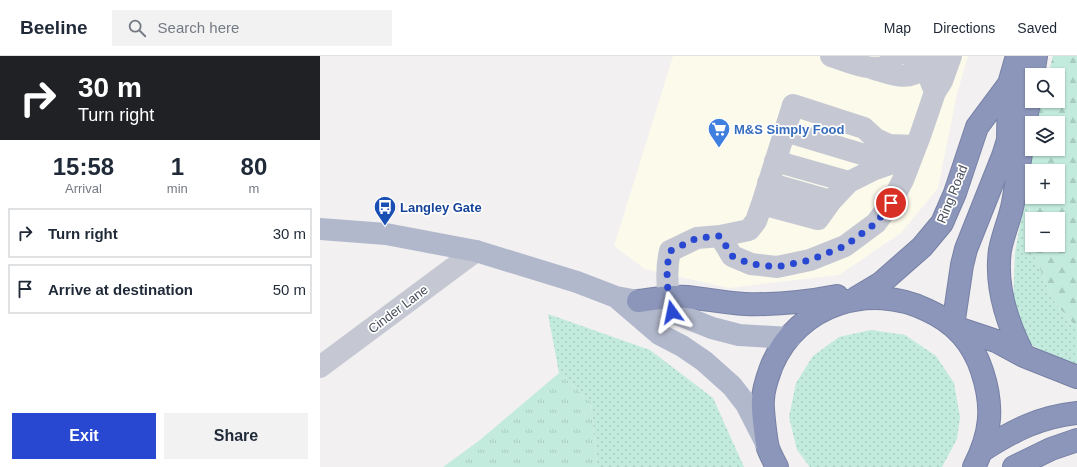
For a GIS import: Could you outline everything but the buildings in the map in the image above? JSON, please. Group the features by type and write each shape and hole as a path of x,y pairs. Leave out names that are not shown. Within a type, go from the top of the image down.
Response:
{"highway":[{"name":"Ring Road","path":"955,327 961,271 966,249 1008,140 1009,84 1017,56"},
{"path":"1034,68 1036,56"},
{"name":"Ring Road","path":"862,294 882,283 922,247 942,223 955,193 977,127 1009,84"},
{"path":"1024,356 1016,340 1006,312 999,277 1000,250 1013,206 1028,108"},
{"path":"638,301 670,305 687,297 714,302 779,304 808,302 862,294 895,299 916,304 935,313 955,327 996,341 1024,356 1077,377"},
{"path":"777,467 767,457 763,400 767,378 776,357 789,338 807,320 829,307 862,294"},
{"path":"955,327 969,345 980,364 987,385 990,407 989,428 979,458"},
{"path":"979,458 1002,438 1037,421 1057,415 1077,413"},
{"path":"1014,467 1051,449 1077,440"}],"main road":[{"path":"320,229 386,234 476,251 577,282 616,297 638,301"},
{"path":"616,297 659,334 682,346 704,361 732,386 746,404 758,428 767,457"},
{"path":"670,305 712,328 739,336 789,338"}],"lane":[{"path":"831,56 904,77 911,76 924,60"},
{"path":"874,68 882,68 889,65 894,56"},
{"path":"720,236 732,256 751,264 777,267 810,260 845,246 876,223 891,203 903,180 935,92 942,81 951,56"},
{"path":"924,60 935,92"},
{"path":"670,305 666,281 667,264 670,251 697,238 720,236 749,230 756,221 793,105 864,128 876,139 889,144 916,146"},
{"path":"762,204 818,219 831,201 849,182 875,169 898,161 916,146"},
{"path":"775,161 849,182"},
{"path":"768,183 831,201"},
{"name":"Cinder Lane","path":"320,367 476,251"}],"shaded area":[{"path":"673,56 968,56 957,94 938,188 901,233 839,275 729,288 645,269 614,246"}],"green space":[{"path":"1053,56 1077,56 1077,328 1052,299 1034,252 1065,252 1065,212 1030,212 1029,204 1065,204 1065,164 1029,164 1029,156 1065,156 1065,116 1035,116 1038,108 1065,108 1065,68 1050,68"},
{"path":"1025,196 1025,204 1029,204 1029,212 1025,212 1025,252 1034,252 1052,299 1077,328 1077,368 1066,365 1029,343 1013,305 1015,253"},
{"path":"548,314 650,350 713,398 744,467 597,467 591,402 559,373"},
{"path":"871,330 905,335 936,356 954,383 960,417 957,439 942,467 810,467 797,450 789,417 796,383 813,356 839,337"},
{"path":"559,373 591,402 597,467 443,467 480,440"}],"place":[{"name":"M&S Simply Food","path":"719,148"},
{"name":"Langley Gate","path":"385,226"}],"route":[{"path":"672,312 666,281 667,264 670,251 680,245 697,238 720,236 732,256 751,264 777,267 810,260 845,246 876,223 891,203"}]}
